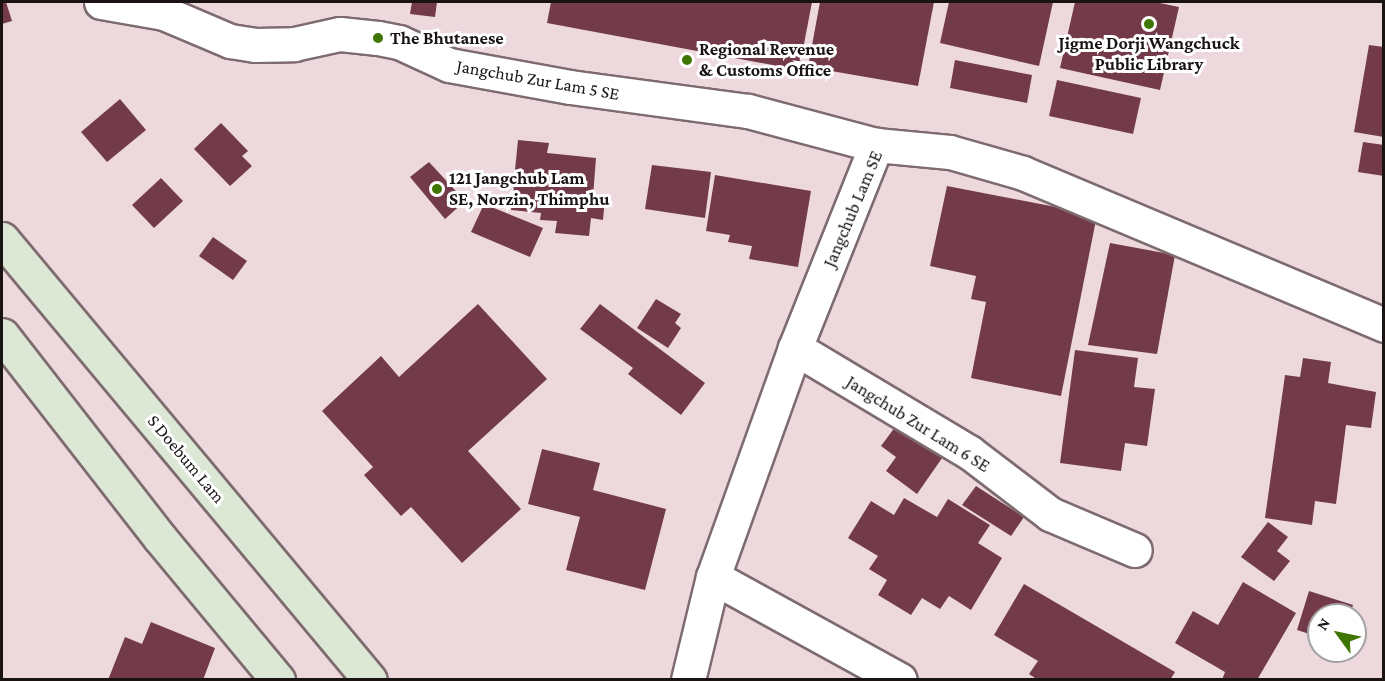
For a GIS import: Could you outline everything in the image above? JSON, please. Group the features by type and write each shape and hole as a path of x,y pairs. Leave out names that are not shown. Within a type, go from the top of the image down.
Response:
{"main road":[{"name":"S Doebum Lam","path":"2,239 370,680"},
{"path":"2,335 160,538 278,680"}],"street":[{"name":"Jangchub Zur Lam 5 SE","path":"101,2 164,13 230,41 255,45 294,44 340,34 378,38 399,42 449,65 570,87 748,111 876,145"},
{"name":"Jangchub Lam SE","path":"688,680 713,577 795,348 876,145 950,152 1023,173 1383,325"},
{"name":"Jangchub Zur Lam 6 SE","path":"795,348 969,452 1050,514 1135,550"},
{"path":"713,577 900,680"}],"building":[{"path":"2,2 6,2 12,21 2,24"},
{"path":"412,2 437,2 435,17 410,14"},
{"path":"551,2 812,2 799,70 547,23"},
{"path":"820,2 934,2 918,86 808,67"},
{"path":"949,2 1053,2 1039,66 940,43"},
{"path":"1075,2 1155,2 1179,7 1160,90 1060,68"},
{"path":"1369,45 1384,47 1384,137 1354,132"},
{"path":"955,60 1032,75 1027,103 950,88"},
{"path":"1057,80 1141,98 1133,134 1049,116"},
{"path":"120,99 146,130 107,162 81,132"},
{"path":"221,123 248,151 242,156 252,166 230,186 194,149"},
{"path":"518,140 549,143 547,153 596,158 593,197 605,198 603,220 591,218 589,236 555,233 557,221 540,220 541,213 511,210"},
{"path":"1363,142 1384,145 1384,176 1358,172"},
{"name":"121 Jangchub Lam SE, Norzin, Thimphu","path":"429,162 465,201 445,219 410,177"},
{"path":"652,165 711,172 705,218 645,209"},
{"path":"715,175 811,191 798,267 749,259 752,246 728,242 730,235 706,231"},
{"path":"161,178 183,201 154,228 132,205"},
{"path":"947,186 1097,215 1061,396 971,378 986,302 971,299 976,276 930,266"},
{"path":"484,204 543,228 530,257 471,232"},
{"path":"213,237 247,261 233,280 199,256"},
{"path":"1110,243 1175,255 1157,354 1088,345"},
{"path":"656,299 681,314 675,323 681,328 668,348 637,328"},
{"path":"478,304 547,379 468,451 521,509 462,563 411,507 401,516 364,475 373,467 322,411 381,356 399,377"},
{"path":"600,304 705,383 681,415 628,374 633,368 580,329"},
{"path":"1075,350 1138,358 1134,387 1155,389 1147,446 1125,443 1121,471 1060,463"},
{"path":"1303,358 1331,362 1328,383 1376,392 1371,428 1346,425 1336,504 1315,501 1312,525 1265,518 1285,375 1300,377"},
{"path":"901,419 947,451 917,494 886,471 896,457 881,446"},
{"path":"542,449 600,463 593,490 666,509 645,590 566,570 580,517 528,504"},
{"path":"976,486 1024,517 1011,536 962,505"},
{"path":"904,498 937,517 948,499 990,525 978,543 1002,558 971,610 949,596 940,609 922,598 911,615 878,595 887,580 869,569 878,556 848,538 871,501 894,515"},
{"path":"1268,522 1288,537 1277,551 1290,561 1274,581 1241,557"},
{"path":"1243,582 1296,613 1257,680 1222,680 1225,672 1175,643 1193,611 1218,625"},
{"path":"1024,584 1175,672 1170,680 1038,680 1029,674 1038,661 994,635"},
{"path":"1309,591 1347,603 1307,603 1307,633 1297,630"},
{"path":"151,622 215,648 203,680 108,680 125,637 142,644"}],"place":[{"name":"Jigme Dorji Wangchuck Public Library","path":"1149,24"},
{"name":"The Bhutanese","path":"378,38"},
{"name":"Regional Revenue & Customs Office","path":"687,60"},
{"name":"121 Jangchub Lam SE, Norzin, Thimphu","path":"437,189"}]}
